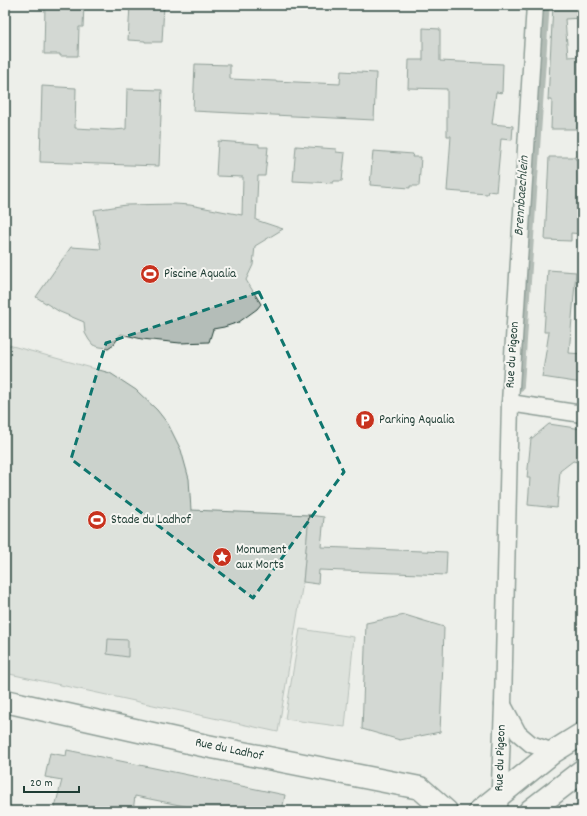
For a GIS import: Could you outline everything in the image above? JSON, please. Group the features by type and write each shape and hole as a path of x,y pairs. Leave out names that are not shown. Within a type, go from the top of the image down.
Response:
{"main road":[{"name":"Rue du Ladhof","path":"5,701 202,745 420,788 446,811"},
{"path":"480,811 499,803 525,775 553,752 582,734"},
{"path":"525,775 533,810 582,771"}],"street":[{"name":"Rue du Pigeon","path":"499,803 503,705 510,403 535,5"},
{"path":"510,403 582,414"},
{"name":"Rue du Pigeon","path":"503,705 518,733 531,744 553,752"}],"highlighted area":[{"path":"259,292 344,472 253,598 71,459 106,343"}],"shaded area":[{"name":"Stade du Ladhof","path":"5,344 110,373 136,390 157,410 168,424 181,450 189,479 191,510 309,515 303,582 278,732 5,673"},
{"path":"300,629 354,637 345,727 285,719"}],"building":[{"path":"45,5 84,5 83,27 79,27 78,56 44,54"},
{"path":"130,5 164,5 162,42 128,40"},
{"path":"553,5 582,5 582,18 565,19 568,57 582,56 582,102 580,102 579,129 551,129 552,100 548,100"},
{"path":"423,28 440,29 440,61 503,64 502,93 496,92 492,124 513,126 512,140 501,139 496,192 488,191 487,194 447,191 451,136 447,136 447,89 408,88 409,60 423,60"},
{"path":"195,64 230,65 230,79 340,84 341,71 376,73 374,120 193,111"},
{"path":"42,86 76,88 75,128 113,130 126,129 127,89 162,90 159,166 40,162"},
{"name":"Piscine Aqualia","path":"218,141 259,144 259,147 268,147 265,176 258,176 256,220 283,229 255,246 253,265 246,280 261,304 257,309 239,322 213,329 209,342 180,343 142,339 121,334 114,344 108,348 93,345 85,333 84,322 60,312 36,297 71,247 101,249 94,210 126,205 175,204 190,205 242,215 243,177 216,176"},
{"path":"296,146 336,149 336,152 345,153 342,181 334,181 333,183 293,181"},
{"path":"373,151 413,154 412,157 421,157 419,186 410,186 410,188 370,185"},
{"path":"549,157 575,157 575,159 582,160 582,234 571,233 571,241 545,240"},
{"path":"548,270 576,272 569,353 582,354 582,383 542,377 549,332 544,332"},
{"path":"549,424 582,429 582,463 573,461 560,471 557,508 528,505 530,478 527,478 531,439"},
{"path":"309,515 324,517 321,547 447,552 446,575 319,570 318,584 303,582"},
{"path":"405,615 444,627 443,662 440,732 400,740 362,729 366,623"},
{"path":"108,639 128,640 128,657 107,654"},
{"path":"67,750 285,795 282,811 209,811 135,796 133,811 54,811 62,780 45,777 50,753 66,756"}],"waterway":[{"name":"Brennbaechlein","path":"521,388 547,5"}],"place":[{"name":"Piscine Aqualia","path":"150,274"},
{"name":"Parking Aqualia","path":"365,420"},
{"name":"Stade du Ladhof","path":"97,520"},
{"name":"Monument aux Morts","path":"222,557"}]}
